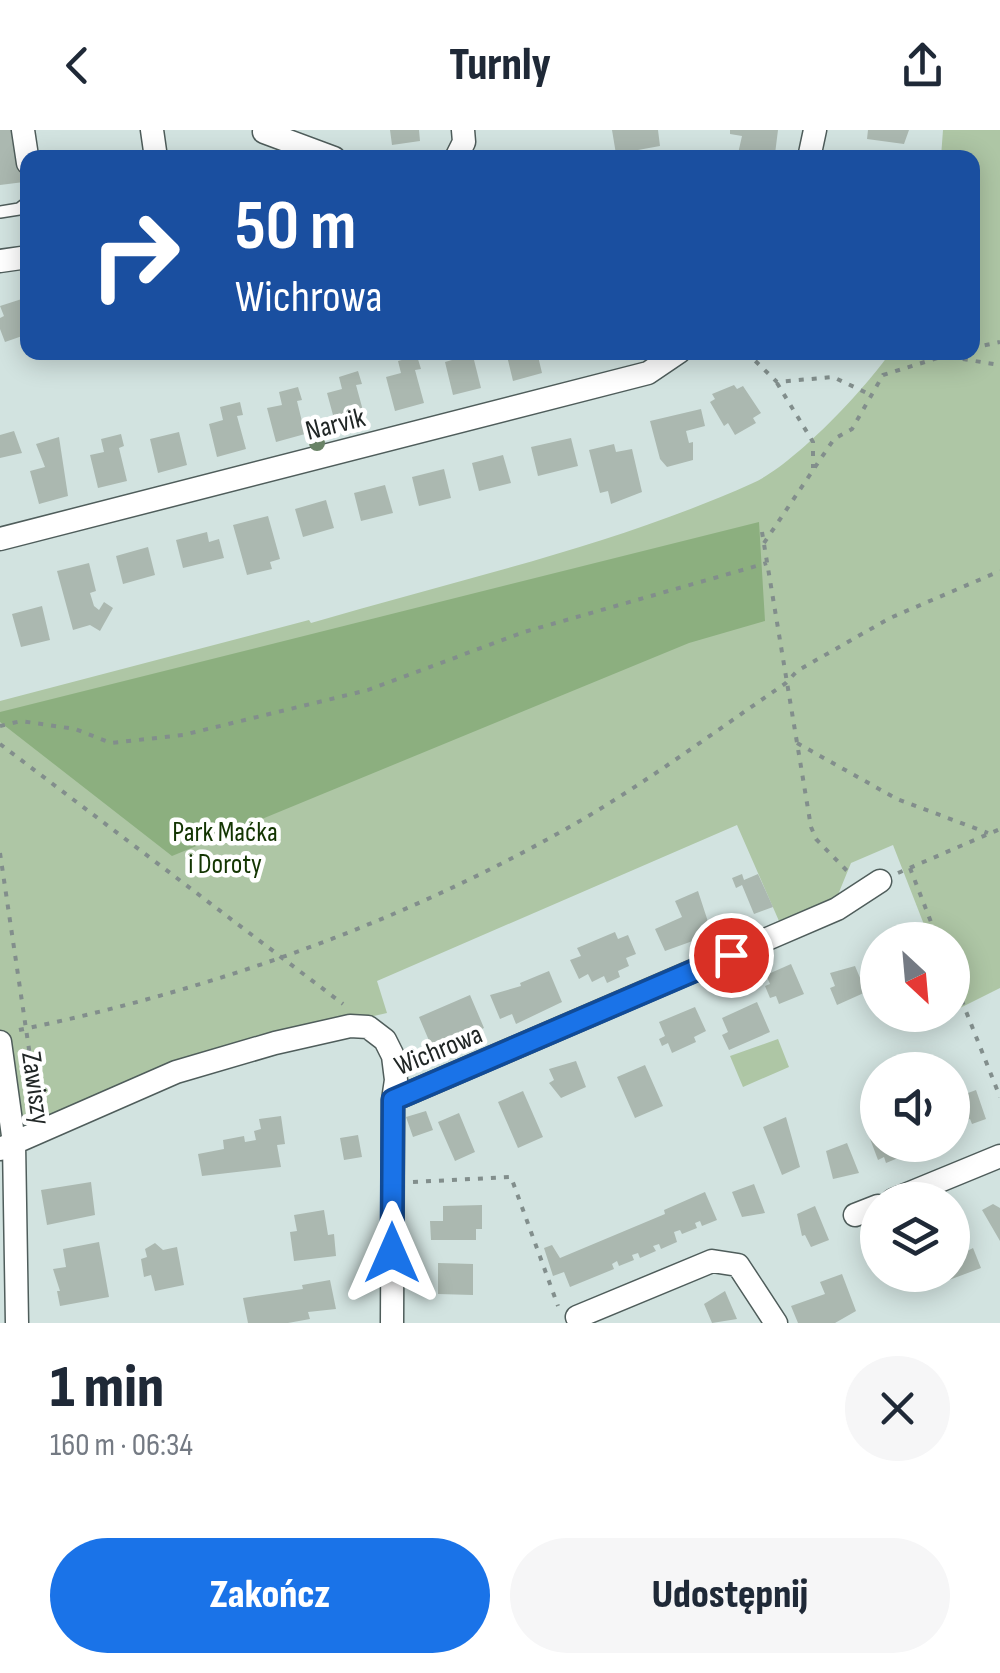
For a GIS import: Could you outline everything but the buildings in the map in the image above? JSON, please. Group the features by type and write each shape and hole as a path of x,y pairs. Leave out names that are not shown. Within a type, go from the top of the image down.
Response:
{"street":[{"path":"264,132 312,150"},
{"name":"Narvik","path":"0,540 648,373 667,360"},
{"name":"Wichrowa","path":"393,1100 820,917 872,886"},
{"name":"Wichrowa","path":"7,1146 41,1128 223,1057 350,1026 368,1027 384,1040 393,1056 393,1100"},
{"name":"Zawiszy","path":"5,1037 7,1250 17,1323"},
{"path":"392,1323 393,1100"},
{"path":"937,1182 1000,1156"},
{"path":"855,1215 860,1213"},
{"path":"576,1317 712,1260 738,1265 776,1323"}],"path":[{"path":"754,360 777,382 814,442 812,473"},
{"path":"764,542 834,439 852,429 883,375 932,360"},
{"path":"972,360 1000,364"},
{"path":"777,382 833,378 869,394"},
{"path":"762,532 813,833 872,886 1000,829"},
{"path":"0,726 20,721 74,729 110,744 183,735 368,690 524,632 767,564"},
{"path":"5,1037 283,959 382,919 552,836 786,683 797,671 890,618 1000,571"},
{"path":"797,743 898,798 988,833"},
{"path":"0,744 368,1027"},
{"path":"0,853 41,1128"},
{"path":"910,868 931,922"},
{"path":"970,1021 1000,1096"},
{"path":"393,1183 511,1177 564,1322 576,1317"}],"green space":[{"name":"Park Maćka i Doroty","path":"943,130 1000,130 1000,988 970,1003 970,922 923,922 893,845 851,863 835,902 819,904 779,921 737,825 377,981 387,1013 223,1050 0,1139 0,701 309,620 311,623 645,526 770,473 828,425 884,360 980,360 980,150 942,150"},
{"path":"759,522 765,621 689,643 172,856 0,722 0,712"},
{"path":"778,1039 789,1067 743,1087 730,1056"}],"route":[{"path":"392,1253 393,1100 731,955"}]}
